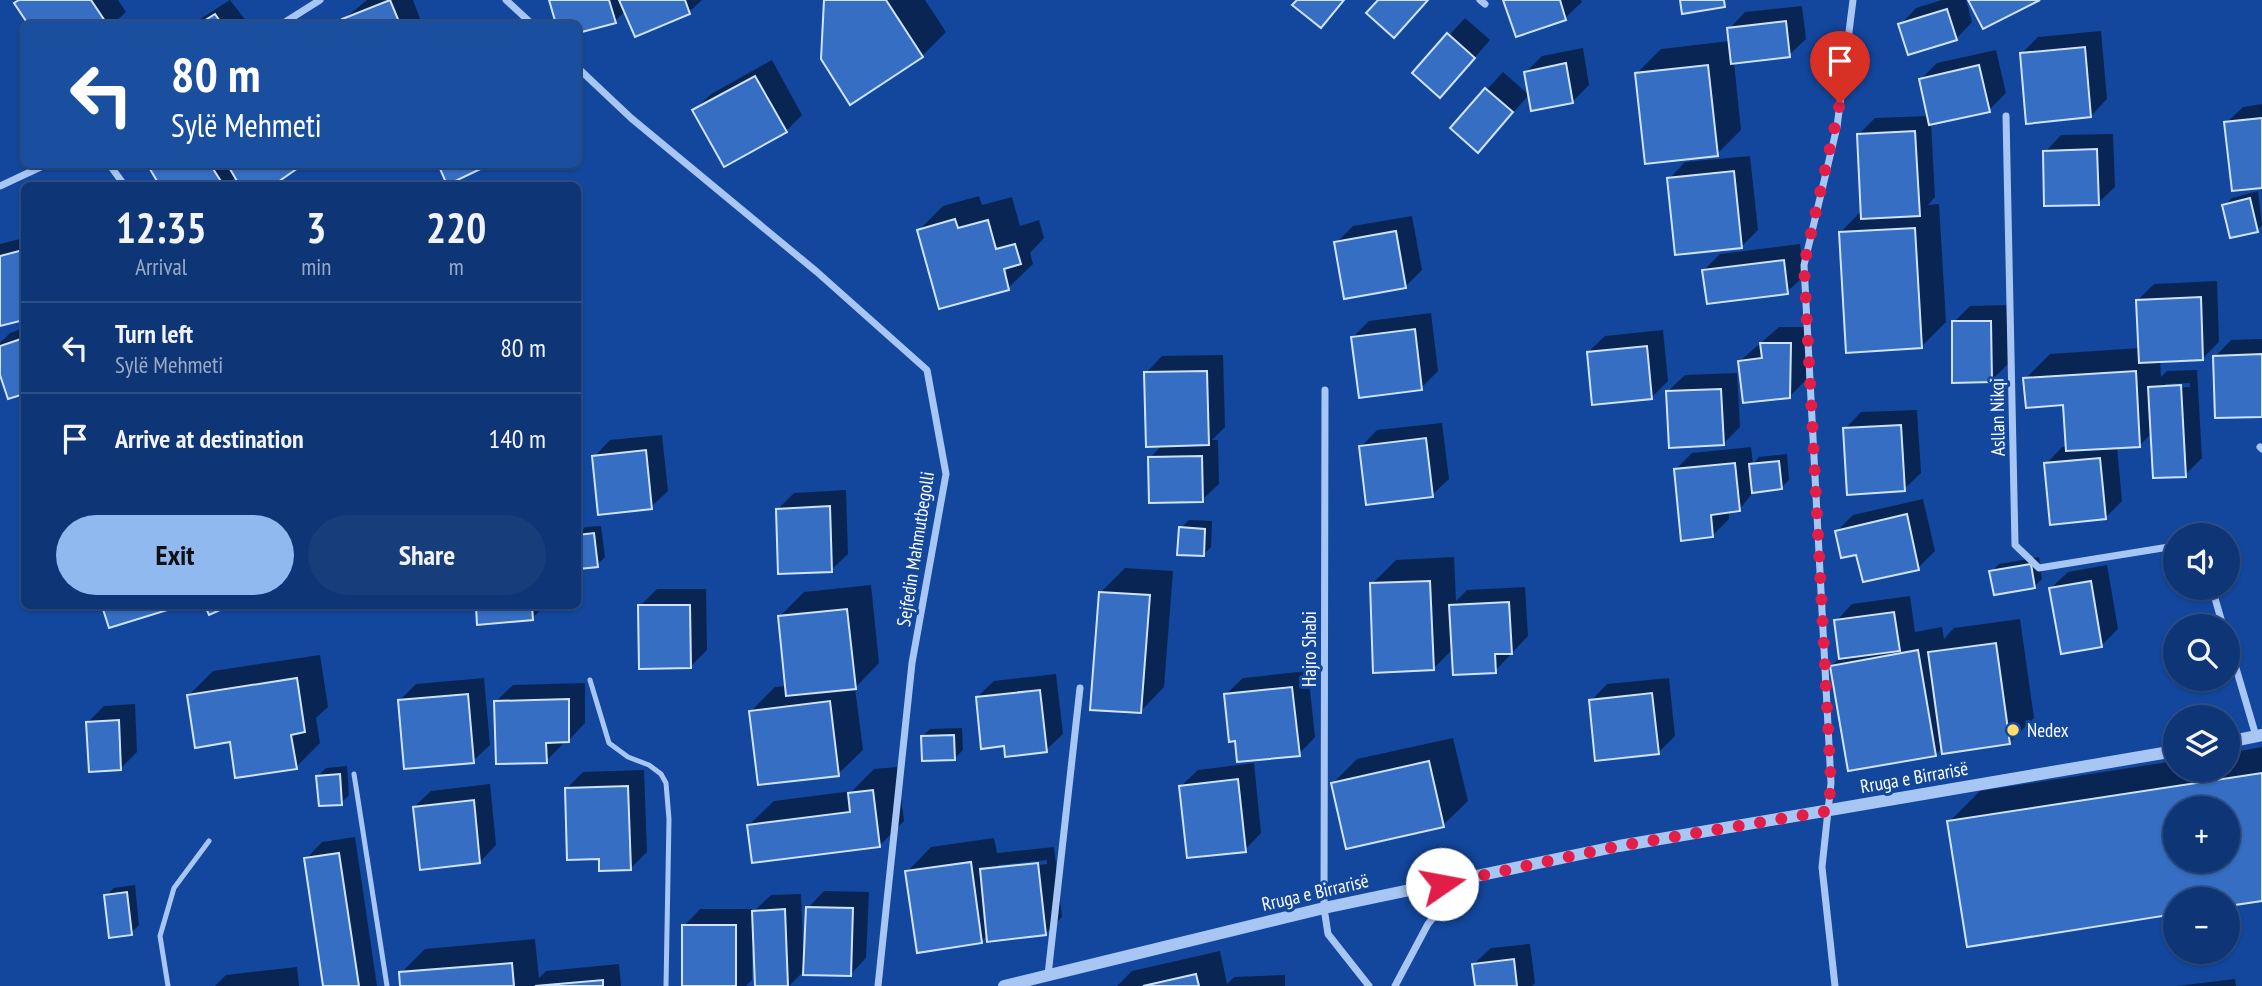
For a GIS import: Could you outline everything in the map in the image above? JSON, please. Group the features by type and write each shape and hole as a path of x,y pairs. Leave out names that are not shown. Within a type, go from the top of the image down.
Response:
{"street":[{"path":"287,21 320,0"},
{"path":"506,0 529,21"},
{"path":"1835,986 1822,867 1831,783 1804,265 1837,127 1855,1"},
{"name":"Sejfedin Mahmutbegolli","path":"581,71 631,118 817,272 927,370 946,474 912,663 877,986"},
{"name":"Asllan Nikqi","path":"2007,116 2015,545 2039,568 2163,548"},
{"path":"0,186 38,168"},
{"name":"Hajro Shabi","path":"1325,390 1324,908 1328,934 1369,986"},
{"path":"2240,678 2259,736 2240,740"},
{"path":"1048,975 1080,688"},
{"name":"Rruga e Birrarisë","path":"1004,986 1324,908 1619,846 2163,753"},
{"path":"1395,986 1428,924 1466,879"}],"lane":[{"path":"590,680 608,743 628,757 655,769 666,783 669,819 666,986"},
{"path":"354,774 387,986"},
{"path":"168,986 160,936 174,888 209,841"}],"building":[{"path":"19,0 91,0 105,21 26,21 14,3"},
{"path":"390,0 399,21 343,21 342,19"},
{"path":"549,0 609,0 616,23 581,32 581,21 555,21"},
{"path":"619,0 685,0 690,14 635,37"},
{"path":"824,0 886,0 923,57 850,105 821,59"},
{"path":"1297,0 1344,0 1321,28 1292,5"},
{"path":"1378,0 1428,0 1394,38 1366,13"},
{"path":"1503,0 1560,0 1566,20 1516,37"},
{"path":"1680,0 1724,0 1725,7 1682,14"},
{"path":"1968,0 2040,0 1983,29"},
{"path":"1947,9 1957,40 1908,55 1898,24"},
{"path":"215,14 220,21 204,21"},
{"path":"1786,21 1790,57 1731,64 1727,28"},
{"path":"1447,33 1475,58 1440,98 1412,73"},
{"path":"2085,47 2091,117 2026,124 2020,53"},
{"path":"1566,63 1573,103 1531,111 1524,72"},
{"path":"1708,65 1718,156 1645,164 1635,73"},
{"path":"1979,65 1990,112 1929,125 1919,79"},
{"path":"755,76 787,132 724,167 692,110"},
{"path":"1485,88 1513,112 1478,153 1450,128"},
{"path":"2262,118 2262,188 2232,191 2224,122"},
{"path":"1915,131 1920,216 1861,219 1857,134"},
{"path":"2097,149 2099,205 2044,206 2043,151"},
{"path":"149,168 213,168 221,182 158,182"},
{"path":"229,168 298,168 278,182 238,182"},
{"path":"440,168 483,168 453,182 446,182"},
{"path":"1734,171 1742,248 1675,255 1667,178"},
{"path":"2250,198 2258,232 2230,238 2222,205"},
{"path":"955,219 958,228 988,220 996,249 1015,244 1021,264 1004,269 1009,290 939,309 917,230"},
{"path":"1915,228 1922,348 1846,353 1839,232"},
{"path":"1396,231 1406,288 1344,299 1334,242"},
{"path":"21,251 21,321 0,326 0,256"},
{"path":"1784,260 1788,294 1707,304 1702,270"},
{"path":"2201,297 2203,360 2139,363 2136,300"},
{"path":"1952,321 1991,321 1992,382 1952,383"},
{"path":"1415,329 1422,390 1359,398 1351,337"},
{"path":"21,339 21,395 8,399 0,375 0,346"},
{"path":"1760,343 1791,343 1790,398 1743,403 1738,361 1762,358"},
{"path":"1647,346 1652,399 1592,405 1587,352"},
{"path":"2262,354 2262,417 2215,418 2213,356"},
{"path":"1207,371 1209,445 1146,447 1144,372"},
{"path":"2136,371 2140,447 2066,451 2063,405 2026,408 2023,378"},
{"path":"2181,385 2186,477 2153,478 2148,387"},
{"path":"1721,389 1724,445 1669,448 1666,391"},
{"path":"1901,425 1905,491 1847,495 1843,428"},
{"path":"1426,438 1433,497 1366,505 1359,446"},
{"path":"646,450 652,509 598,515 592,456"},
{"path":"1202,456 1203,502 1149,503 1148,457"},
{"path":"2100,458 2106,519 2050,525 2044,463"},
{"path":"1779,461 1782,489 1752,493 1749,464"},
{"path":"1735,463 1740,511 1711,515 1713,537 1681,541 1674,469"},
{"path":"830,506 832,572 778,574 776,509"},
{"path":"1907,514 1919,570 1863,582 1856,555 1841,558 1835,531"},
{"path":"1179,527 1205,529 1204,556 1177,555"},
{"path":"594,533 598,567 581,569 581,535"},
{"path":"2031,564 2035,588 1994,595 1989,571"},
{"path":"1430,581 1434,670 1373,673 1370,583"},
{"path":"2091,581 2102,647 2061,654 2049,588"},
{"path":"1099,592 1150,595 1141,713 1090,710"},
{"path":"1509,602 1512,654 1495,654 1496,673 1453,675 1449,605"},
{"path":"638,605 690,605 691,668 639,669"},
{"path":"103,609 171,609 109,628"},
{"path":"206,609 222,609 209,615"},
{"path":"476,609 532,609 533,620 477,625"},
{"path":"847,609 856,689 786,696 778,616"},
{"path":"1894,612 1900,651 1839,659 1834,620"},
{"path":"1996,643 2010,744 1942,754 1928,652"},
{"path":"1918,650 1936,756 1848,771 1830,666"},
{"path":"297,678 305,732 291,735 297,769 235,778 230,742 195,748 187,695"},
{"path":"1292,687 1300,756 1237,762 1235,741 1229,742 1224,694"},
{"path":"1040,690 1047,752 1005,757 1004,746 981,749 976,697"},
{"path":"1652,693 1659,754 1595,761 1589,700"},
{"path":"468,694 474,763 404,769 398,700"},
{"path":"569,699 569,742 546,743 547,763 496,764 494,701"},
{"path":"830,701 839,776 758,785 749,711"},
{"path":"119,720 121,770 89,772 86,722"},
{"path":"954,735 955,760 922,761 921,736"},
{"path":"1429,761 1444,827 1346,849 1331,783"},
{"path":"2262,773 2262,901 2240,904 2240,887 2163,887 2163,916 1967,947 1947,821 2203,782 2240,782 2240,776"},
{"path":"340,774 342,805 319,806 316,776"},
{"path":"1238,779 1246,852 1187,858 1179,786"},
{"path":"628,786 631,870 599,871 599,859 567,860 565,788"},
{"path":"873,790 880,847 752,863 747,825 850,812 848,793"},
{"path":"474,800 480,863 420,870 413,807"},
{"path":"339,853 359,986 323,986 304,858"},
{"path":"971,862 982,943 917,953 905,871"},
{"path":"1038,863 1046,935 987,942 980,869"},
{"path":"127,892 132,935 109,938 104,895"},
{"path":"806,907 853,908 851,976 803,975"},
{"path":"785,909 788,986 755,986 752,911"},
{"path":"682,925 736,925 736,986 682,986"},
{"path":"1514,959 1517,986 1475,986 1472,964"},
{"path":"512,963 514,986 400,986 399,972"},
{"path":"1196,974 1199,986 1143,986"},
{"path":"603,980 603,986 535,986"}],"place":[{"name":"Nedex","path":"2013,730"}],"route":[{"path":"1442,884 1619,846 1828,811 1831,783 1804,265 1837,127 1840,103"}]}
